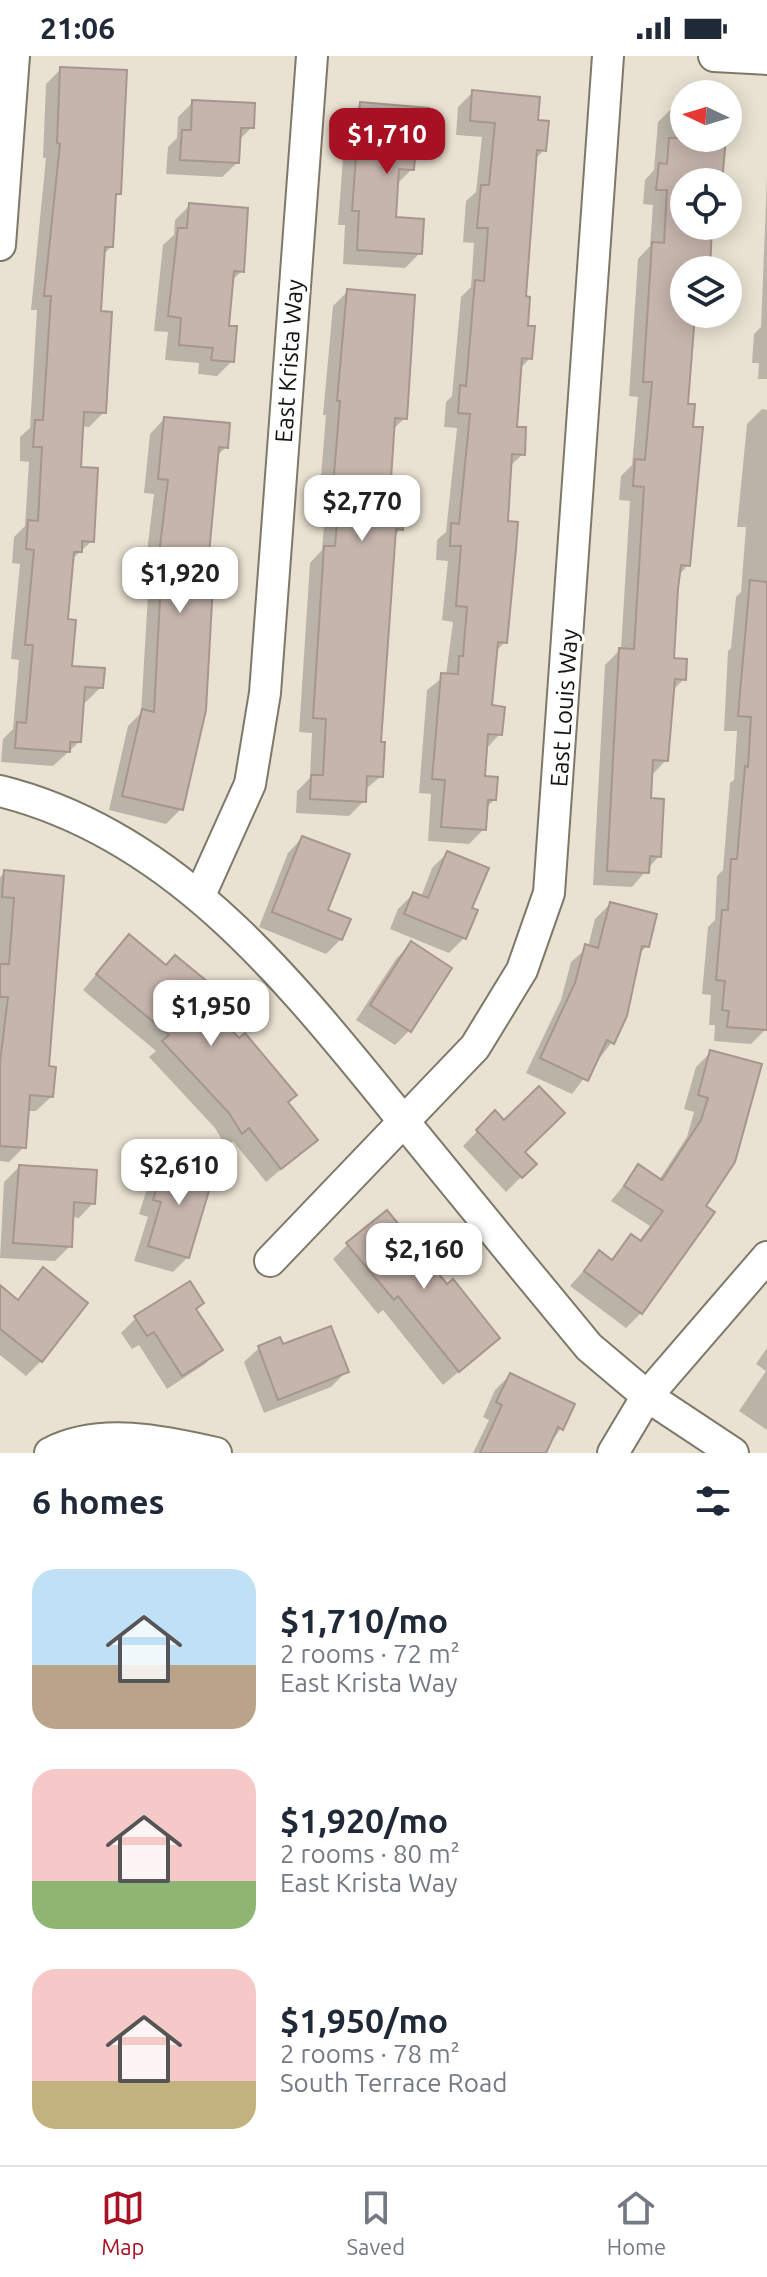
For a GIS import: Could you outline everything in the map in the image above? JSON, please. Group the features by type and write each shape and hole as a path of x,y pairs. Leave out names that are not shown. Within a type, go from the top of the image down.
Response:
{"street":[{"path":"0,245 14,56"},
{"name":"East Krista Way","path":"200,895 250,784 265,693 312,56"},
{"name":"East Louis Way","path":"270,1261 475,1047 522,970 549,893 608,56"},
{"path":"714,56 767,59"},
{"path":"0,791 37,800 107,833 200,895 292,984 589,1347 647,1396 733,1453"},
{"path":"613,1453 647,1396 767,1257"},
{"path":"50,1453 70,1442 110,1437 159,1448 216,1453"}],"building":[{"path":"60,67 127,70 121,194 116,194 113,247 105,247 101,311 112,312 106,413 84,412 81,467 98,468 94,542 82,541 82,552 74,552 68,619 76,620 72,666 105,668 103,688 85,687 81,742 70,742 70,752 15,748 17,722 26,723 33,645 25,645 34,550 26,549 28,520 38,521 42,447 33,447 35,420 43,420 51,296 44,296 60,144 57,143"},
{"path":"472,90 540,97 538,120 549,121 546,151 537,150 526,296 530,297 528,326 535,326 532,359 522,358 517,427 526,427 525,455 512,454 508,521 518,522 507,643 498,642 492,705 505,707 502,735 488,734 485,776 498,777 496,800 488,800 486,830 441,827 445,780 432,779 441,673 458,674 459,656 463,656 467,607 456,606 461,546 450,546 451,523 459,524 470,414 458,413 460,385 466,386 475,280 484,281 488,228 477,228 481,185 489,185 495,123 470,121"},
{"path":"192,100 255,103 254,128 241,128 239,163 180,160 182,130 191,130"},
{"path":"360,102 429,108 426,145 416,144 414,170 399,169 396,217 424,219 422,254 357,250 359,211 352,211"},
{"path":"669,138 670,152 725,152 723,168 670,168 670,240 711,240 711,256 670,256 670,328 694,328 688,404 695,404 693,427 703,427 690,566 681,565 678,589 674,658 687,659 686,680 675,679 668,761 653,760 651,798 664,799 661,857 650,856 649,873 607,871 619,648 634,649 644,487 633,486 635,459 645,460 652,382 643,382 652,242 664,243 667,190 656,190 659,163 667,164"},
{"path":"189,203 248,208 244,272 234,271 229,326 237,326 234,362 211,360 213,348 179,345 181,318 168,316 178,228 187,228"},
{"path":"347,289 415,295 407,419 395,418 390,493 405,494 403,530 396,529 381,742 385,742 383,777 367,776 366,802 310,799 311,775 323,775 326,719 313,718 324,546 335,546 340,487 333,487"},
{"path":"164,417 230,423 228,448 219,447 209,554 218,555 213,585 206,710 183,810 122,796 142,709 154,712 161,580 156,579 168,480 158,479"},
{"path":"750,580 767,582 767,1030 727,1027 729,1011 722,1010 725,981 716,980 722,910 728,910 731,859 737,859 745,766 748,767 751,717 738,716"},
{"path":"302,836 350,854 328,910 351,919 342,940 272,912"},
{"path":"447,851 489,868 472,908 478,910 466,939 404,914 413,892 428,898"},
{"path":"4,870 64,876 49,1066 56,1067 53,1097 30,1095 26,1148 0,1146 0,1062 8,997 0,997 0,964 9,964 14,898 2,897"},
{"path":"610,902 657,914 649,947 642,946 627,1016 614,1044 607,1040 588,1081 540,1058 575,983 585,944 598,948"},
{"path":"129,934 166,965 175,955 209,983 199,995 239,1038 245,1033 297,1095 288,1102 318,1140 281,1169 249,1128 242,1134 229,1113 162,1041 169,1035 96,974"},
{"path":"411,941 452,968 411,1032 370,1005"},
{"path":"710,1050 762,1064 735,1162 706,1206 715,1212 642,1314 584,1271 599,1250 612,1260 631,1234 641,1241 663,1211 624,1186 638,1164 662,1180 701,1120 708,1098 698,1095"},
{"path":"539,1086 565,1113 525,1152 537,1164 522,1178 476,1130 495,1110 504,1120"},
{"path":"165,1159 214,1174 189,1258 148,1246 161,1202 153,1200"},
{"path":"19,1165 97,1170 95,1204 74,1202 72,1247 13,1243"},
{"path":"387,1210 447,1284 453,1279 500,1338 459,1372 398,1296 394,1300 346,1243"},
{"path":"43,1267 88,1303 42,1362 0,1329 0,1285 18,1300"},
{"path":"190,1281 204,1303 196,1309 223,1350 182,1376 154,1332 147,1336 134,1316"},
{"path":"331,1326 349,1372 278,1400 258,1346 280,1337 283,1344"},
{"path":"510,1373 575,1404 563,1430 558,1427 546,1453 480,1453 502,1405 496,1402"}]}
